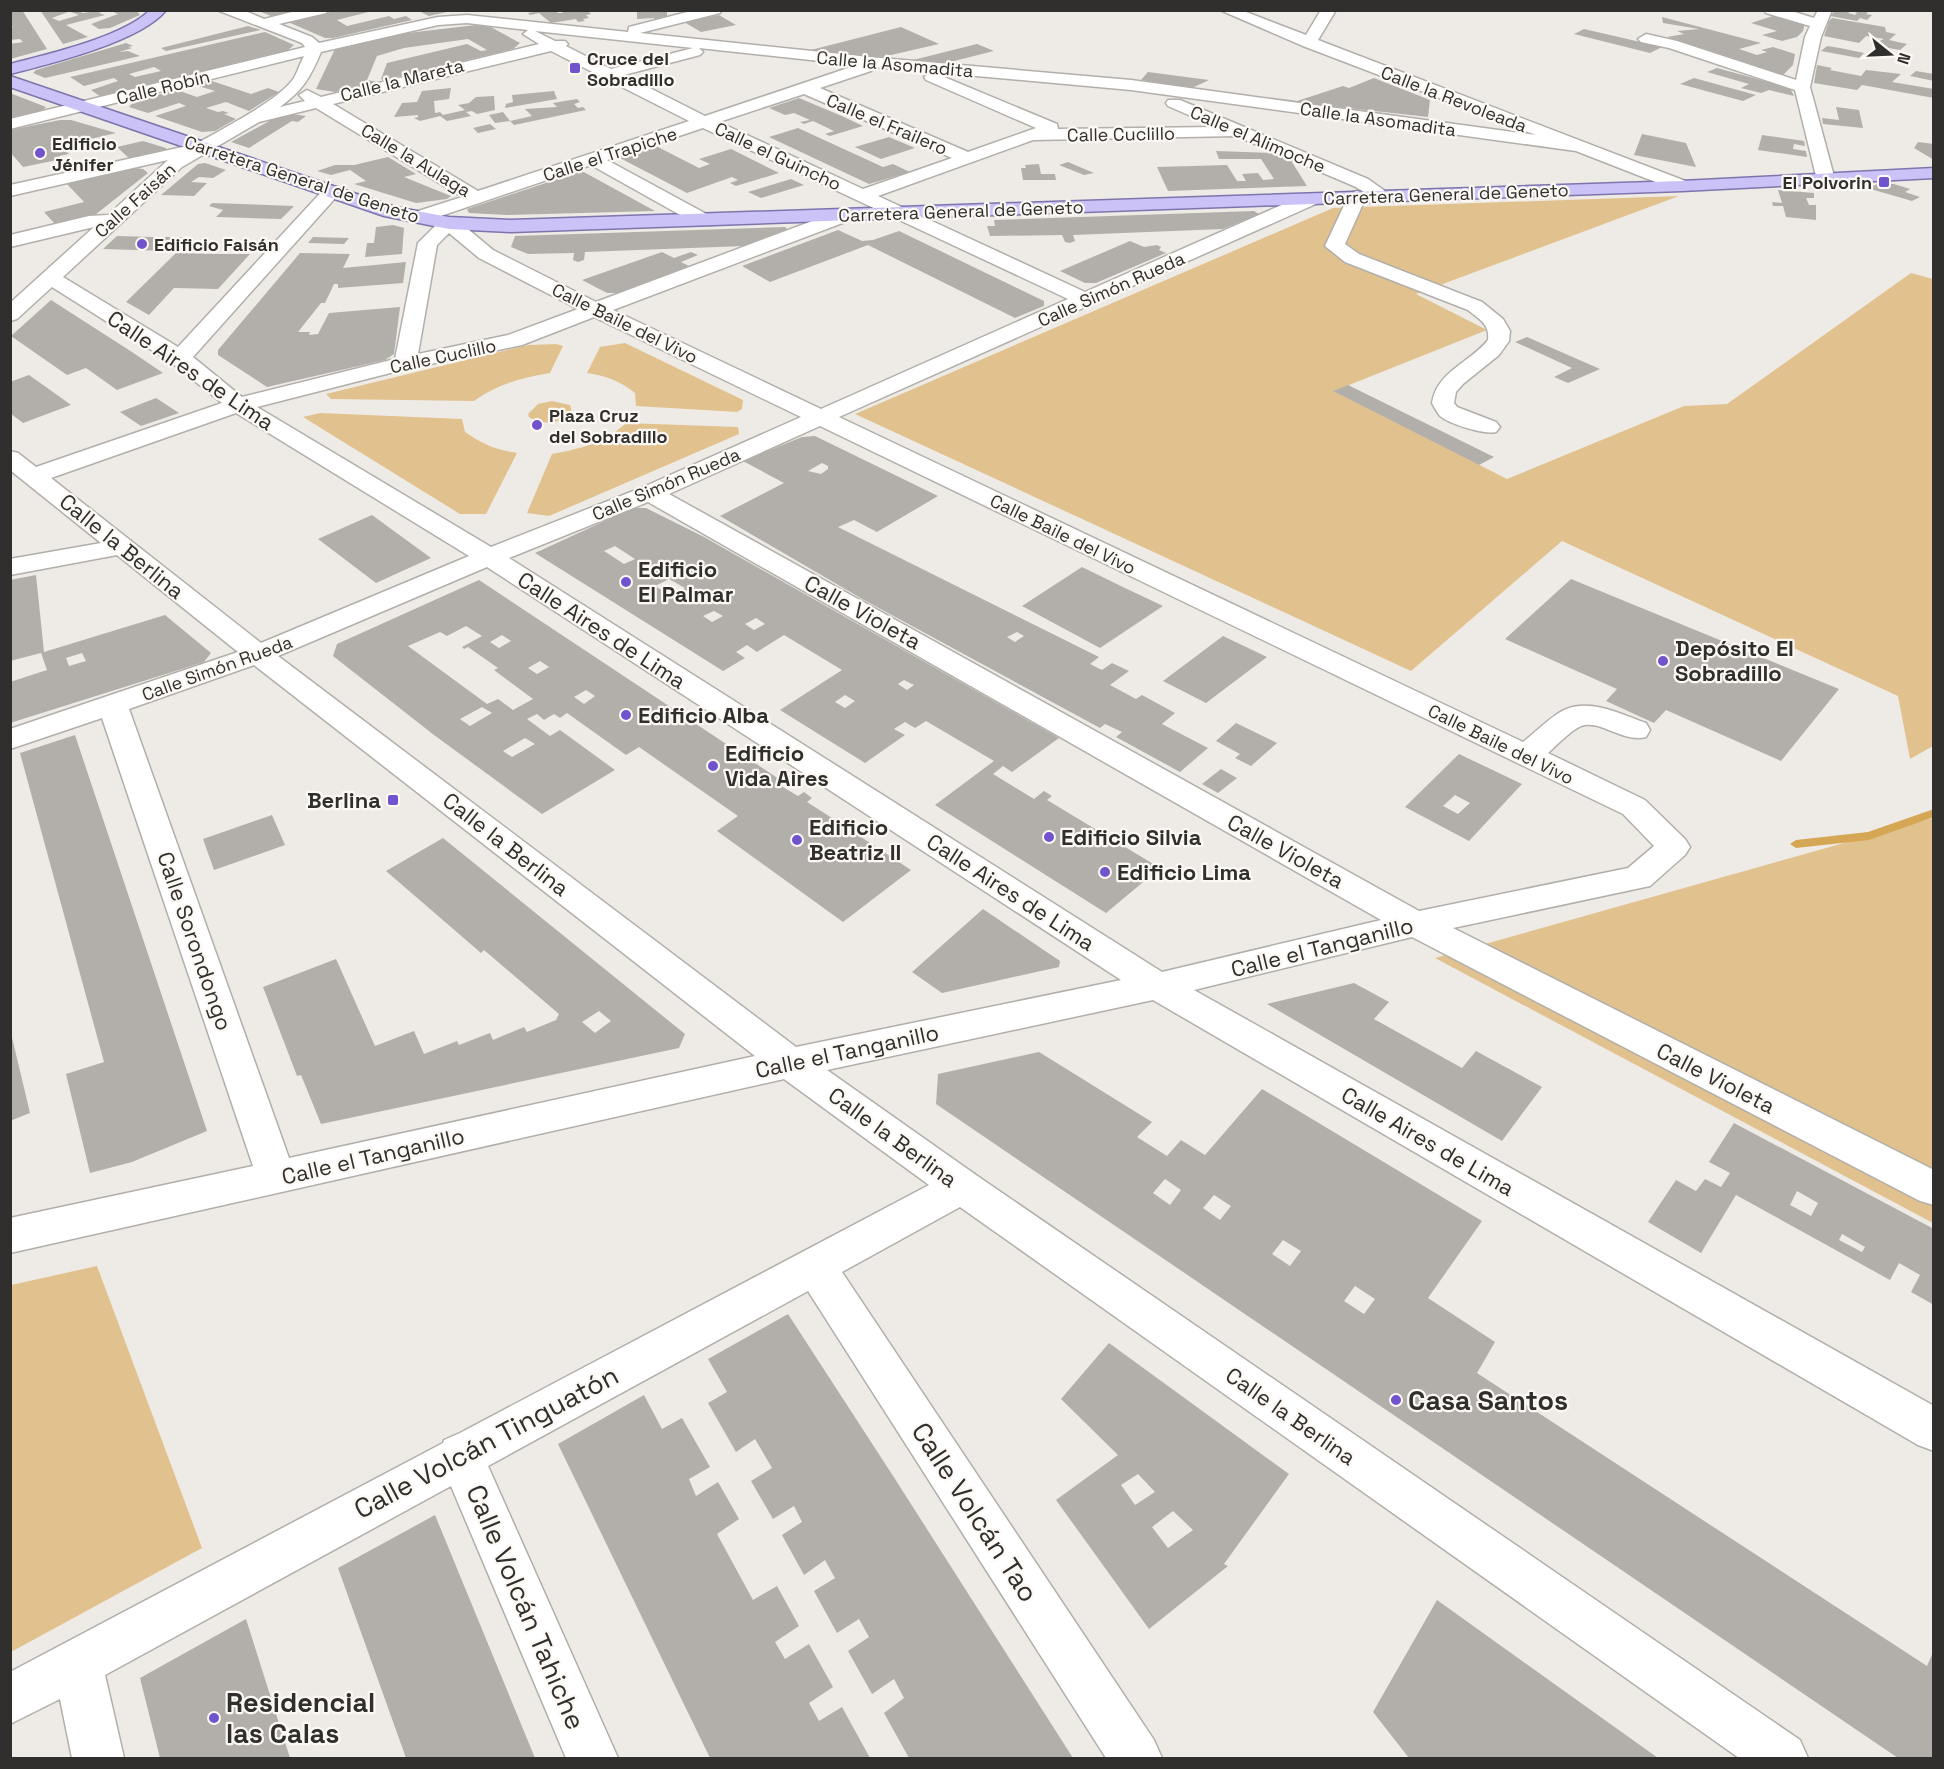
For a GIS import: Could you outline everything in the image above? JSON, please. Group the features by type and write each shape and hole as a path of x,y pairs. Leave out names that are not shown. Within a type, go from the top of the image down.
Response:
{"main road":[{"path":"10,69 112,37 149,21 159,10"},
{"name":"Carretera General de Geneto","path":"10,81 391,212 449,223 511,226 1682,186 1934,173"}],"street":[{"path":"224,10 307,40 315,48"},
{"path":"264,23 321,10"},
{"path":"612,36 715,10"},
{"name":"Calle la Revoleada","path":"1227,10 1682,186"},
{"path":"1308,43 1329,10"},
{"path":"1771,10 1822,17 1813,37 1802,87 1826,180"},
{"name":"Calle la Asomadita","path":"315,48 474,14 501,16 612,36 904,66 1131,85 1575,146"},
{"name":"Calle el Guincho","path":"501,16 706,123 1086,300"},
{"name":"Calle la Mareta","path":"253,118 553,45 612,36"},
{"path":"1646,39 1672,44 1802,87"},
{"path":"610,74 716,47"},
{"name":"Calle Faisán","path":"10,315 176,163 253,118 291,91 301,80 315,48"},
{"name":"Calle Robín","path":"10,124 315,48"},
{"name":"Calle el Trapiche","path":"417,218 706,123 865,68 869,62"},
{"name":"Calle Cuclillo","path":"864,195 1051,129 904,66"},
{"name":"Calle el Alimoche","path":"1131,85 1362,183 1383,196"},
{"name":"Calle el Frailero","path":"805,88 969,159"},
{"name":"Calle la Aulaga","path":"291,91 318,101 477,198"},
{"path":"1455,130 1462,102"},
{"name":"Calle Cuclillo","path":"1034,135 1245,132"},
{"path":"13,187 203,147"},
{"path":"592,159 705,221"},
{"path":"180,358 332,191"},
{"path":"1357,197 1335,246 1352,258 1475,306 1494,317 1500,331 1496,346 1446,389 1443,404 1449,412 1488,427"},
{"name":"Calle Simón Rueda","path":"10,740 258,654 489,557 650,493 1311,198"},
{"name":"Calle Cuclillo","path":"22,467 238,405 405,363 514,340 846,215"},
{"path":"10,241 89,222 111,221"},
{"path":"405,363 428,243 449,223"},
{"name":"Calle Baile del Vivo","path":"449,223 486,254 596,310 1634,807 1674,847"},
{"name":"Calle Aires de Lima","path":"51,278 180,358 238,405 489,557 1157,986 1934,1430"},
{"name":"Calle la Berlina","path":"22,467 258,654 790,1063 962,1187 1782,1758"},
{"name":"Calle Violeta","path":"650,493 1415,924 1934,1189"},
{"path":"10,567 121,547"},
{"name":"Calle Sorondongo","path":"113,706 276,1177"},
{"path":"1525,756 1574,717 1598,716 1635,730"},
{"name":"Calle el Tanganillo","path":"10,1236 790,1063 1157,986 1415,924 1638,878 1674,847"},
{"name":"Calle Volcán Tinguatón","path":"10,1698 962,1187"},
{"name":"Calle Volcán Tao","path":"814,1265 1136,1758"},
{"name":"Calle Volcán Tahiche","path":"460,1455 592,1758"},
{"path":"77,1662 98,1758"}],"shaded area":[{"path":"1679,196 1416,294 1487,330 1334,391 1507,479 1684,406 1727,404 1911,273 1933,279 1933,746 1910,759 1898,696 1562,541 1411,671 855,414 1333,208"},
{"path":"625,343 743,400 742,409 737,412 636,406 635,393 624,385 587,373 600,347"},
{"path":"528,345 563,346 550,373 510,382 474,401 331,399 326,394"},
{"path":"552,401 570,405 572,412 563,419 546,423 529,417 528,414 538,404"},
{"path":"320,413 462,419 465,432 490,446 517,453 486,514 460,514 303,417"},
{"path":"626,423 738,427 739,434 549,516 527,513 552,454 592,444 610,436"},
{"path":"1933,818 1933,1223 1435,958"},
{"path":"97,1266 202,1548 11,1652 11,1285"}],"building":[{"path":"10,10 22,10 47,49 10,59 10,44 23,42 20,39 10,40 10,28 13,27 10,24"},
{"path":"40,10 68,12 52,18 59,21 79,15 71,12 78,11 83,13 104,10 99,13 105,15 66,25 88,37 63,44"},
{"path":"109,10 136,10 140,15 110,28 99,29 91,24 118,14"},
{"path":"256,10 304,10 276,18"},
{"path":"338,10 376,10 337,20 347,26 389,16 394,19 406,16 412,20 333,38 325,38 288,22"},
{"path":"426,10 451,11 429,16 421,12"},
{"path":"543,10 563,13 561,10 587,10 591,14 586,15 589,18 583,19 585,21 578,22 576,19 551,23 539,13 530,15 528,13"},
{"path":"637,10 667,10 667,18 654,21 654,18 637,19"},
{"path":"1836,10 1852,10 1866,10 1869,11 1866,14 1872,15 1867,20 1860,18 1857,21 1830,16"},
{"path":"719,15 736,25 701,32 684,22"},
{"path":"1776,15 1805,23 1803,31 1797,37 1782,41 1762,35 1777,31 1751,23"},
{"path":"1662,17 1761,43 1739,49 1757,55 1767,52 1761,50 1773,47 1795,54 1793,65 1783,75 1667,37 1684,34 1677,31 1699,29 1663,23"},
{"path":"1832,18 1885,27 1886,32 1896,34 1889,40 1907,44 1900,50 1871,45 1884,39 1866,36 1859,43 1824,36"},
{"path":"476,25 489,26 520,43 513,49 381,79 387,63 467,44 481,51 487,50 468,39 404,48 377,56 367,80 378,82 335,92 316,89 335,49 399,34"},
{"path":"248,26 261,30 166,51 161,48"},
{"path":"901,27 939,44 878,58 807,51"},
{"path":"1584,29 1662,47 1650,53 1574,34"},
{"path":"265,32 294,45 288,50 101,97 91,90 118,81 114,78 84,86 70,77","holes":["154,67 161,71 135,77 129,74"]},
{"path":"126,43 133,46 128,47 132,48 119,52 128,51 140,56 45,78 33,73 36,70"},
{"path":"977,44 994,51 942,64 909,61"},
{"path":"1827,46 1864,53 1859,58 1821,51"},
{"path":"1817,65 1861,76 1866,70 1901,74 1892,82 1934,89 1934,98 1862,85 1857,90 1814,83"},
{"path":"1717,68 1790,88 1794,96 1769,90 1761,93 1741,88 1749,84 1707,72"},
{"path":"1916,71 1934,74 1934,81 1910,76"},
{"path":"1148,72 1209,80 1192,88 1141,80"},
{"path":"1374,78 1430,100 1428,117 1294,102 1343,86 1349,88"},
{"path":"1694,78 1756,95 1743,101 1680,84"},
{"path":"212,81 251,94 268,88 279,92 249,111 226,102 206,108 229,113 224,114 236,119 215,131 202,132 155,116 186,106 179,103 148,113 129,107 134,101 177,90 197,97 215,91 195,85"},
{"path":"451,88 449,99 434,101 435,113 440,112 443,115 465,110 458,105 469,103 476,97 494,96 495,110 477,114 472,111 466,112 471,116 447,121 440,116 420,121 414,118 418,115 394,117 402,103 417,102 422,91"},
{"path":"554,91 557,99 505,108 506,104 513,102 512,95"},
{"path":"10,93 46,107 42,111 10,118"},
{"path":"799,98 863,126 830,136 825,134 834,131 813,121 804,124 800,122 810,120 794,113 785,115 769,108"},
{"path":"577,99 580,102 574,104 586,110 514,125 510,121 532,116 525,109 557,107 553,103"},
{"path":"1836,107 1859,110 1863,128 1823,124 1822,118 1839,120"},
{"path":"503,112 510,121 495,123 489,115"},
{"path":"291,114 306,116 298,122 292,121 249,148 231,142 273,119"},
{"path":"71,120 116,133 61,146 53,149 56,152 65,150 69,154 59,156 62,159 23,167 10,152 10,130"},
{"path":"490,124 496,129 478,133 473,128"},
{"path":"798,128 883,167 893,164 910,172 869,184 769,137"},
{"path":"1642,134 1686,143 1696,167 1634,155"},
{"path":"1762,135 1804,141 1805,146 1794,144 1793,149 1806,151 1807,157 1758,150"},
{"path":"889,137 915,148 881,159 855,147"},
{"path":"143,141 166,148 166,153 131,160 117,147"},
{"path":"1918,142 1934,144 1934,160 1914,148"},
{"path":"656,146 699,168 710,164 699,159 731,149 779,173 736,186 730,183 738,180 732,177 687,193 620,158"},
{"path":"1216,151 1274,153 1290,159 1307,186 1168,191 1157,167 1227,165 1237,181 1246,181 1242,174 1258,173 1263,180 1274,179 1261,159 1219,159"},
{"path":"388,157 416,174 404,177 451,196 447,199 416,203 354,184 366,181 350,170 331,175 317,171 335,165 354,165"},
{"path":"1068,162 1094,173 1084,175 1059,165"},
{"path":"205,163 226,170 213,178 199,177 191,182 207,183 194,196 161,195 198,164"},
{"path":"1039,164 1041,174 1055,174 1056,180 1023,180 1021,168 1026,168 1025,165"},
{"path":"136,168 148,173 95,215 55,224 44,212 84,202 67,184"},
{"path":"582,171 655,211 507,215 469,213 467,209"},
{"path":"791,179 804,185 761,198 748,192"},
{"path":"1878,184 1894,184 1910,189 1905,192 1920,197 1912,201 1867,188"},
{"path":"1778,190 1814,193 1814,198 1806,198 1809,205 1816,205 1816,220 1786,217 1783,206 1773,206 1772,202 1782,203"},
{"path":"212,203 294,206 281,219 216,217 223,210 209,206"},
{"path":"1254,211 1259,214 1223,229 1073,235 1075,241 1070,243 1065,242 1062,235 990,236 987,226 995,226 994,220"},
{"path":"393,225 404,228 402,254 365,257 367,243 374,243 376,227"},
{"path":"785,227 788,230 744,246 585,252 584,260 578,262 573,260 574,253 528,254 511,247 515,236"},
{"path":"838,230 862,241 873,240 899,231 1044,301 1044,306 1015,318 868,245 770,282 742,266"},
{"name":"Edificio Faisán","path":"117,236 182,237 168,251 103,249"},
{"path":"313,237 349,238 344,244 308,243"},
{"path":"1130,241 1144,247 1157,245 1161,247 1159,250 1166,253 1096,283 1085,283 1060,271"},
{"path":"662,252 674,258 691,252 698,255 681,262 689,266 618,293 607,293 582,280"},
{"path":"176,253 250,254 218,289 174,288 149,315 126,302"},
{"path":"300,253 350,254 343,268 406,262 403,283 338,288 338,284 334,284 325,303 321,303 298,332 310,332 309,335 318,334 329,313 400,307 394,354 385,360 267,387 218,355 218,350"},
{"path":"51,300 163,373 117,390 86,368 67,375 11,336"},
{"path":"1527,337 1600,369 1568,383 1554,377 1572,368 1515,342"},
{"path":"29,375 71,405 23,423 10,413 10,382"},
{"path":"1348,385 1494,457 1479,465 1333,391"},
{"path":"156,398 179,413 141,426 120,412"},
{"path":"815,436 938,496 877,532 854,520 838,527 1099,657 1090,664 1102,670 1112,663 1129,671 1110,685 1136,699 1142,695 1175,713 1162,724 1208,748 1180,772 1116,737 1122,732 1105,724 1100,728 864,600 720,516 784,483 743,461 802,437","holes":["822,463 828,466 828,469 821,474 808,471","1017,632 1024,636 1015,642 1007,637"]},
{"path":"633,508 646,508 704,537 1059,738 1012,772 1003,766 993,774 1034,799 1044,791 1052,796 1047,800 1160,868 1106,913 935,805 994,761 926,721 915,728 905,722 894,729 905,735 865,763 780,710 842,670 784,635 757,652 747,645 736,652 745,658 723,671 535,553","holes":["615,546 635,559 624,564 604,551","669,579 685,588 671,596 655,586","714,611 723,616 712,622 703,616","756,618 765,624 754,630 745,624","904,680 914,685 907,690 898,684","845,695 855,701 845,708 835,702"]},
{"path":"372,515 431,558 376,583 318,539"},
{"path":"1082,567 1163,606 1100,648 1022,606"},
{"path":"36,575 44,652 165,615 211,653 204,662 10,723 10,682 47,670 41,653 10,661 10,580","holes":["82,653 86,661 69,666 66,658"]},
{"name":"Depósito El Sobradillo","path":"1571,579 1839,689 1781,761 1666,710 1654,723 1606,701 1617,689 1505,639"},
{"path":"479,580 785,783 781,786 798,796 804,792 812,798 807,802 846,827 851,823 861,829 855,833 911,870 843,922 717,831 738,816 639,747 626,755 567,713 560,718 554,714 544,720 537,714 527,719 550,736 560,730 615,770 542,814 434,735 333,656 337,644","holes":["466,626 482,636 462,647 464,649 468,647 498,668 494,670 533,699 513,710 498,699 487,704 408,646 440,632 447,636","502,635 511,641 499,648 490,642","540,661 549,667 537,674 528,668","586,690 595,696 584,704 574,697","482,707 492,713 470,726 460,719","525,738 535,744 512,757 503,751"]},
{"path":"1223,636 1267,657 1206,703 1163,681"},
{"path":"1236,723 1277,743 1251,766 1235,758 1240,754 1216,741"},
{"path":"75,735 207,1131 132,1162 90,1173 66,1074 104,1062 20,753"},
{"path":"1459,754 1522,784 1469,841 1405,807","holes":["1455,795 1470,803 1458,814 1443,806"]},
{"path":"1221,769 1237,778 1218,793 1202,784"},
{"path":"272,815 285,845 214,870 203,839"},
{"path":"443,838 685,1034 679,1048 321,1124 301,1075 297,1076 263,987 336,959 375,1046 414,1031 424,1054 457,1041 459,1045 490,1033 493,1040 524,1027 527,1032 556,1020 559,1014 484,950 481,953 386,871","holes":["599,1011 611,1021 595,1033 582,1022"]},
{"path":"983,909 1060,961 1059,967 942,993 912,972"},
{"path":"1354,983 1389,1002 1374,1019 1462,1068 1476,1051 1542,1087 1502,1141 1267,1004"},
{"path":"10,1029 30,1113 10,1121"},
{"path":"1039,1052 1152,1122 1137,1137 1167,1156 1181,1140 1205,1155 1262,1089 1482,1221 1428,1298 1495,1342 1477,1373 1927,1666 1934,1650 1934,1758 1898,1758 936,1104 938,1074","holes":["1165,1179 1181,1190 1170,1205 1153,1193","1214,1195 1231,1206 1220,1220 1203,1208","1283,1240 1301,1251 1290,1266 1272,1254","1355,1286 1375,1299 1364,1314 1344,1301"]},
{"path":"1734,1123 1934,1229 1934,1305 1911,1292 1920,1275 1899,1263 1890,1280 1736,1195 1701,1253 1648,1222 1676,1180 1696,1191 1705,1179 1721,1187 1730,1173 1709,1162","holes":["1797,1191 1818,1203 1811,1216 1790,1205","1842,1234 1865,1247 1862,1252 1839,1240"]},
{"path":"788,1314 1073,1758 909,1758 884,1713 904,1698 894,1679 872,1694 848,1651 869,1637 859,1619 837,1633 814,1591 835,1578 825,1560 804,1575 782,1535 802,1522 794,1506 773,1519 751,1481 772,1468 755,1439 736,1452 708,1403 727,1392 708,1359"},
{"path":"1109,1343 1289,1474 1224,1564 1228,1566 1149,1629 1056,1500 1118,1455 1061,1399","holes":["1138,1474 1155,1492 1135,1505 1121,1485","1173,1511 1193,1530 1168,1548 1152,1527"]},
{"path":"644,1395 662,1429 682,1418 710,1467 689,1479 696,1496 718,1482 739,1519 717,1534 753,1600 777,1586 799,1626 775,1642 785,1659 809,1644 833,1687 809,1703 819,1721 842,1707 870,1758 710,1758 558,1444"},
{"path":"435,1515 535,1758 406,1758 338,1568"},
{"path":"1437,1600 1658,1758 1409,1758 1373,1712"},
{"name":"Residencial las Calas","path":"246,1619 290,1758 160,1758 140,1678"}],"waterway":[{"path":"1796,844 1869,836 1934,813"}],"place":[{"name":"Cruce del Sobradillo","path":"575,68"},
{"name":"Edificio Jénifer","path":"40,153"},
{"name":"El Polvorin","path":"1884,182"},
{"name":"Edificio Faisán","path":"142,244"},
{"name":"Plaza Cruz del Sobradillo","path":"537,425"},
{"name":"Edificio El Palmar","path":"626,582"},
{"name":"Depósito El Sobradillo","path":"1663,661"},
{"name":"Edificio Alba","path":"626,715"},
{"name":"Edificio Vida Aires","path":"713,766"},
{"name":"Berlina","path":"393,800"},
{"name":"Edificio Silvia","path":"1049,837"},
{"name":"Edificio Beatriz II","path":"797,840"},
{"name":"Edificio Lima","path":"1105,872"},
{"name":"Casa Santos","path":"1396,1400"},
{"name":"Residencial las Calas","path":"214,1718"}]}
